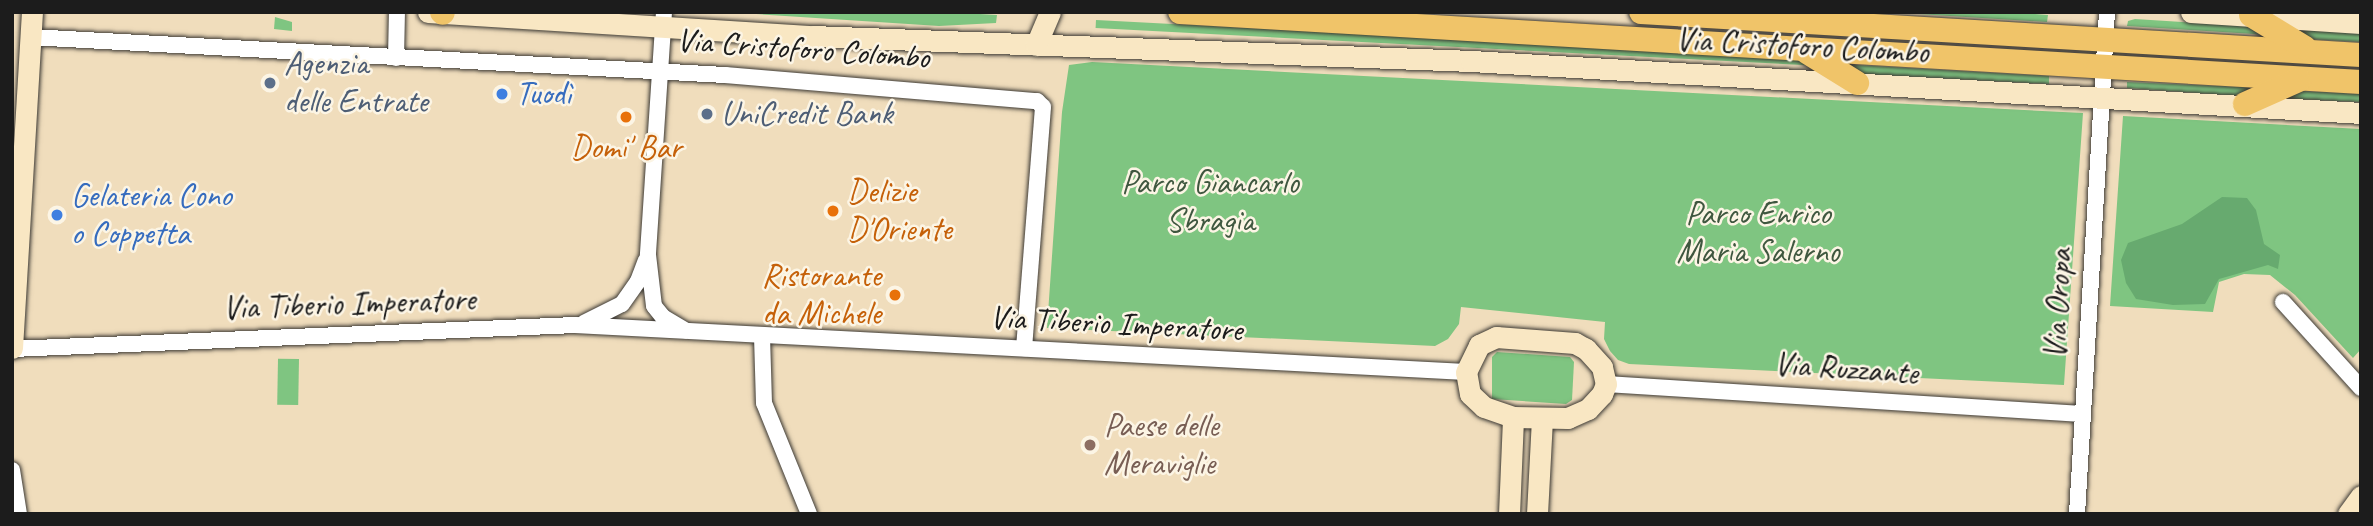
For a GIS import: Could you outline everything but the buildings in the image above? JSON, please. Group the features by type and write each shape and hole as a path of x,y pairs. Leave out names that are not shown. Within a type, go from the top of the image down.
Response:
{"main road":[{"path":"12,348 32,12"},
{"name":"Via Cristoforo Colombo","path":"428,12 664,19 1036,45 1280,52 2245,104 2361,113"},
{"path":"1036,45 1050,12"},
{"name":"Via Cristoforo Colombo","path":"1180,12 2361,82"},
{"name":"Via Cristoforo Colombo","path":"1641,12 2361,55"},
{"path":"1786,20 1815,12"},
{"path":"2191,12 2361,23"},
{"path":"2251,15 2311,52"},
{"path":"1804,49 1857,83"},
{"path":"2245,104 2302,78"},
{"path":"1490,338 1564,342 1579,345 1592,353 1602,367 1605,384 1598,399 1582,414 1568,418 1513,417 1497,413 1475,401 1467,388 1466,372 1473,353 1490,338"},
{"path":"1509,514 1513,417"},
{"path":"1537,514 1542,419"},
{"path":"2348,514 2361,496"}],"street":[{"path":"396,58 397,12"},
{"path":"2102,97 2107,12"},
{"path":"664,19 649,255 654,306 663,317 687,331"},
{"name":"Via Cristoforo Colombo","path":"30,37 662,72 1037,101 1043,107 1024,348"},
{"name":"Via Oropa","path":"2077,514 2102,97"},
{"path":"575,325 596,319 622,304 638,281 649,255"},
{"path":"2283,302 2361,388"},
{"name":"Via Tiberio Imperatore","path":"12,348 575,325 1466,372"},
{"path":"762,336 764,403 809,514"},
{"name":"Via Ruzzante","path":"1605,384 2082,414"},
{"path":"12,470 19,514"}],"green space":[{"path":"725,12 946,12 997,15 996,23 939,26"},
{"path":"1886,12 2009,12 2048,15 2047,22"},
{"path":"275,17 292,22 292,31 274,29"},
{"path":"2135,19 2245,26 2270,35 2127,26 2128,21"},
{"path":"1096,20 1808,57 1808,65 1096,28"},
{"path":"2283,28 2361,32 2361,42 2307,39"},
{"path":"1092,62 2083,113 2064,385 1629,364 1618,360 1610,351 1604,339 1605,322 1461,307 1459,324 1448,339 1435,346 1047,328 1062,112 1069,65"},
{"path":"1839,64 2049,76 2049,84 1862,74"},
{"path":"2127,82 2263,88 2241,96 2127,88"},
{"path":"2300,91 2361,94 2361,102 2275,98"},
{"path":"2123,116 2361,129 2361,349 2353,358 2295,295 2270,275 2244,274 2219,282 2213,312 2110,306"},
{"path":"2222,197 2247,198 2256,210 2264,244 2280,255 2278,269 2268,265 2219,279 2205,304 2173,305 2136,299 2126,283 2121,260 2128,243 2182,224"},
{"path":"1497,352 1570,357 1574,362 1572,400 1566,404 1492,399 1492,357"},
{"path":"278,359 299,359 298,405 277,405"}],"place":[{"name":"Agenzia delle Entrate","path":"270,83"},
{"name":"Tuodì","path":"502,94"},
{"name":"UniCredit Bank","path":"707,114"},
{"name":"Domi' Bar","path":"626,117"},
{"name":"Delizie D'Oriente","path":"833,211"},
{"name":"Gelateria Cono o Coppetta","path":"57,215"},
{"name":"Ristorante da Michele","path":"895,295"},
{"name":"Paese delle Meraviglie","path":"1090,445"}],"park label":[{"name":"Parco Giancarlo Sbragia","path":"1210,202"},
{"name":"Parco Enrico Maria Salerno","path":"1758,233"}]}
